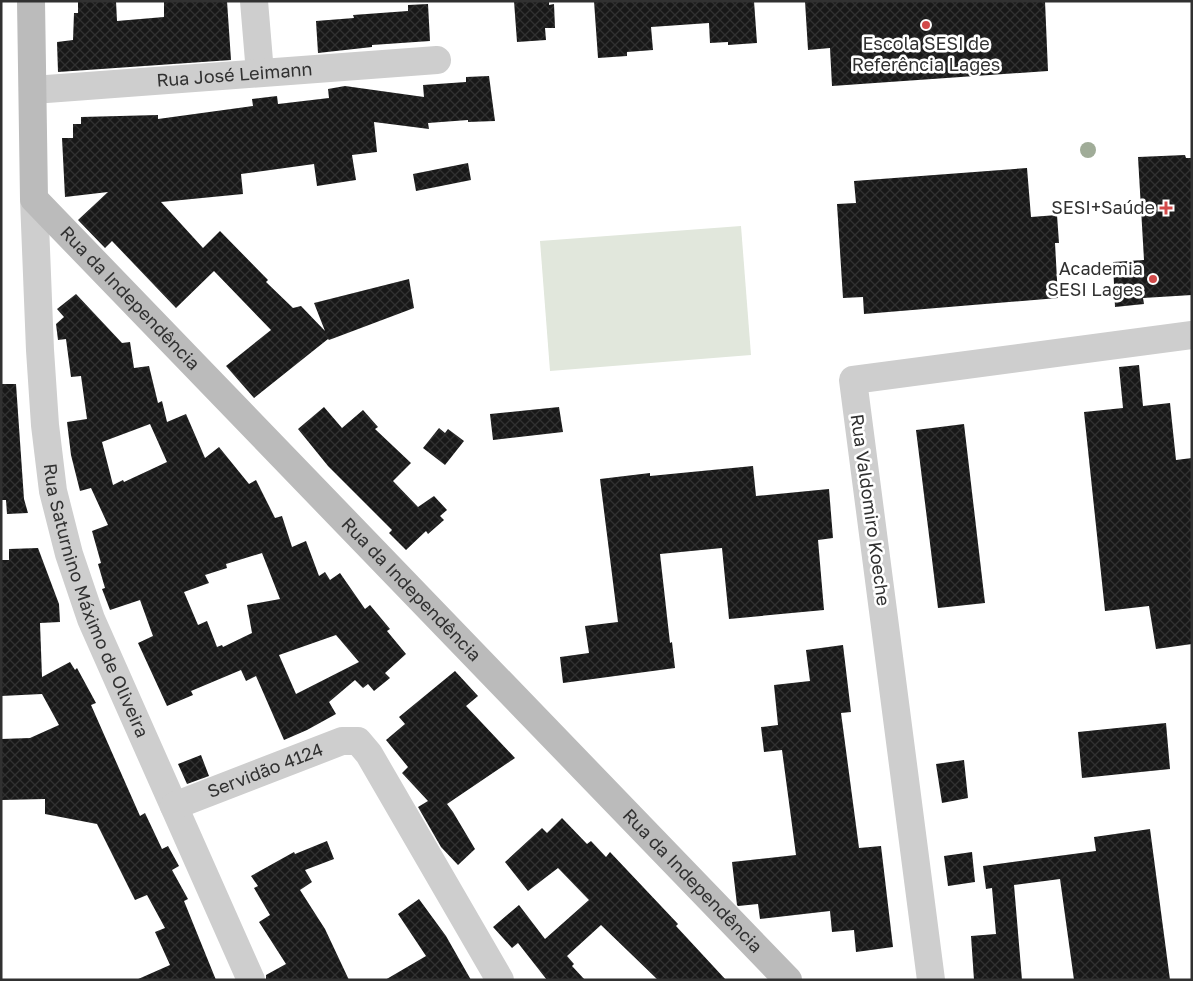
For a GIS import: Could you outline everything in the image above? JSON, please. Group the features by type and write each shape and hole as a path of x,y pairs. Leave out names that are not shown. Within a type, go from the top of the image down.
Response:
{"street":[{"path":"31,1 34,199"},
{"path":"254,1 260,73"},
{"name":"Rua José Leimann","path":"33,90 437,60"},
{"name":"Rua Saturnino Máximo de Oliveira","path":"34,199 45,425 54,491 69,554 91,619 251,980"},
{"name":"Rua da Independência","path":"34,199 788,980"},
{"name":"Rua Valdomiro Koeche","path":"932,980 853,380 1192,335"},
{"name":"Servidão 4124","path":"174,806 342,741 358,741 370,754 500,980"}],"shaded area":[{"path":"741,226 751,355 550,371 540,241"}],"building":[{"path":"78,1 116,1 117,21 164,17 164,1 227,1 231,60 58,72 57,42 73,40 74,13 78,13"},
{"path":"514,1 549,1 549,5 554,4 555,28 545,28 546,40 517,42"},
{"path":"594,1 754,1 757,43 728,45 728,42 710,43 709,23 651,27 653,50 627,52 627,56 598,58"},
{"name":"Escola SESI de Referência Lages","path":"805,1 1045,1 1048,71 832,86 830,48 808,50"},
{"path":"428,4 430,41 372,45 372,47 318,53 316,21 354,18 353,15 408,11 408,5"},
{"path":"489,76 495,121 468,122 468,120 428,123 429,129 374,122 377,152 352,155 356,180 317,186 314,164 241,174 243,194 161,202 203,248 220,231 268,280 266,282 293,308 301,306 325,331 314,303 409,279 414,308 328,339 254,398 226,366 271,330 214,271 176,308 112,241 105,248 78,220 108,192 65,197 62,138 73,138 73,124 81,124 81,117 158,115 158,119 253,106 252,99 277,96 278,104 329,98 328,89 345,86 424,97 423,85 466,82 466,77"},
{"name":"SESI+Saúde","path":"1185,155 1186,158 1192,158 1192,295 1143,298 1144,304 1115,307 1113,262 1144,260 1138,157"},
{"path":"468,163 471,180 416,191 413,174"},
{"path":"1027,168 1031,217 1057,215 1059,243 1055,243 1058,298 864,314 863,297 843,298 837,204 856,203 854,181"},
{"path":"76,294 122,343 130,342 134,368 149,366 158,403 162,401 167,422 186,414 205,458 219,447 249,484 256,480 275,518 282,516 292,547 306,541 319,576 325,572 330,580 340,573 365,609 370,605 390,629 387,631 406,654 385,673 390,678 374,691 368,684 363,688 355,680 329,702 336,714 284,740 256,676 246,681 241,670 191,691 193,695 167,706 138,643 153,636 140,600 110,610 102,589 105,588 98,564 101,563 92,531 108,525 91,488 80,491 71,455 67,422 87,419 81,376 71,377 66,339 58,340 56,324 64,317 57,309","holes":["150,424 167,462 124,482 123,480 113,485 102,442","262,553 280,599 247,605 252,633 223,647 222,645 217,647 207,621 198,625 184,592 209,583 205,575 227,568 226,564","336,635 359,662 296,694 279,655"]},
{"path":"1139,365 1143,406 1170,403 1176,460 1192,458 1192,644 1156,649 1149,606 1105,611 1084,412 1123,408 1119,367"},
{"path":"1,384 16,384 24,499 28,513 7,514 6,500 1,500"},
{"path":"324,407 342,428 363,410 378,427 375,429 411,463 393,481 418,507 434,496 447,510 440,516 444,520 428,534 426,531 406,550 389,533 392,530 328,466 298,429"},
{"path":"559,407 563,432 493,440 490,414"},
{"path":"964,424 985,603 938,608 916,430"},
{"path":"439,428 445,433 448,429 464,441 445,465 423,448"},
{"path":"753,466 756,496 829,489 833,538 818,540 824,610 729,619 722,548 660,554 670,643 672,642 675,668 563,683 560,657 589,653 585,626 618,622 600,479 650,473 650,476"},
{"path":"38,548 59,604 60,622 40,623 42,677 70,662 75,670 77,668 96,703 91,705 140,816 145,813 162,849 168,846 179,866 172,870 188,899 184,901 216,980 136,980 170,965 155,932 165,928 147,895 135,900 97,824 45,814 45,799 1,800 1,739 30,738 59,725 42,694 1,696 1,560 9,560 9,549"},
{"path":"843,645 851,712 841,713 859,848 881,846 893,947 856,952 854,930 832,932 830,911 760,919 758,904 738,906 732,862 796,855 782,750 764,752 761,727 778,725 774,685 810,681 806,650"},
{"path":"455,671 478,696 466,706 515,758 447,804 475,849 458,865 441,847 418,807 428,801 402,773 408,767 386,740 405,724 399,717"},
{"path":"1166,723 1170,769 1082,778 1078,732"},
{"path":"201,755 209,776 187,784 178,764"},
{"path":"964,760 968,798 942,803 936,764"},
{"path":"562,818 587,844 591,841 606,857 610,852 678,924 676,926 726,980 658,980 601,925 567,956 574,964 572,966 585,980 547,980 518,943 512,948 493,927 519,905 545,939 589,900 558,868 528,891 505,862 542,828 547,833"},
{"path":"1150,829 1170,980 1074,980 1060,879 1014,885 1022,980 974,980 971,936 996,934 992,888 986,889 983,866 1096,851 1094,837"},
{"path":"327,841 334,859 305,870 312,882 300,890 325,929 349,980 266,980 266,975 286,964 259,922 270,915 254,888 258,886 251,876 294,852 295,854"},
{"path":"972,852 975,882 948,886 944,856"},
{"path":"419,899 446,936 471,980 385,980 426,956 398,914"}],"place":[{"name":"Escola SESI de Referência Lages","path":"926,25"},
{"name":"SESI+Saúde","path":"1166,208"},
{"name":"Academia SESI Lages","path":"1153,279"}]}
